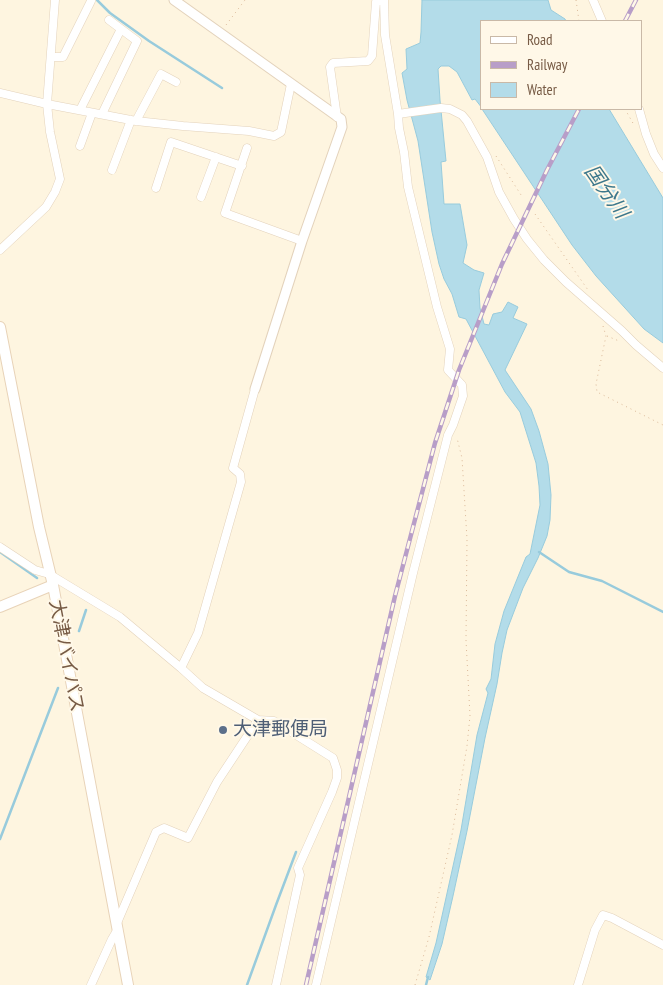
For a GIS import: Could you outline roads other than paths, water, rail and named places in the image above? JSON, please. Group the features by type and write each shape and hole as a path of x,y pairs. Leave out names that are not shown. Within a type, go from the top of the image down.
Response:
{"main road":[{"name":"大津バイパス","path":"0,327 38,528 53,585 128,985"},
{"path":"0,607 53,585"}],"street":[{"path":"0,250 46,207 60,179 50,132 47,104 55,0"},
{"path":"174,0 341,120 342,127 302,241 255,389 233,468 240,474 241,482 198,634 181,668"},
{"path":"316,985 448,435 463,396 462,385 448,370 450,349 437,307 408,187 399,128 401,113 385,35 384,0 376,2 372,56 368,60 333,63 330,68 337,117"},
{"path":"593,0 602,20"},
{"path":"51,57 63,57 91,1"},
{"path":"102,114 137,41 109,20"},
{"path":"80,110 121,29"},
{"path":"112,170 133,120 161,74 176,82"},
{"path":"0,93 133,120 249,131 274,136 281,132 290,84"},
{"path":"401,113 441,108 450,109 462,115 487,157 499,192 527,239 544,260 566,282 663,368"},
{"path":"639,110 654,154 663,168"},
{"path":"80,146 92,113"},
{"path":"156,188 171,142 242,166"},
{"path":"248,148 225,214 302,241"},
{"path":"201,197 216,157"},
{"path":"0,547 35,570 50,574 120,617 203,688 258,720 274,721 333,758 337,770 337,778 298,868 300,875 276,985"},
{"path":"91,985 156,832 164,828 188,838 217,782 258,720"},
{"path":"578,985 595,930 603,915 663,945"}],"water":[{"path":"422,0 548,0 551,10 566,20 480,20 480,105 475,99 472,100 457,72 449,66 441,66 438,69 446,161 441,162 444,204 460,204 467,245 463,263 474,270 484,273 479,290 480,308 484,324 489,325 493,314 502,312 508,302 518,307 513,318 527,324 505,370 531,409 548,464 551,495 547,536 523,588 507,630 453,896 442,944 430,980 426,977 436,943 461,830 477,735 488,693 486,689 491,679 495,644 504,611 526,557 530,554 540,505 536,463 520,412 505,392 466,319 459,317 452,294 439,264 432,232 418,141 402,73 407,69 406,49 420,43"},
{"name":"国分川","path":"483,110 610,110 663,198 663,343 644,329 596,276 572,245"}],"waterway":[{"path":"97,0 110,13 149,41 222,88"},
{"path":"0,552 37,578"},
{"path":"539,552 569,572 602,581 663,612"},
{"path":"79,631 86,610"},
{"path":"0,839 58,688"},
{"path":"247,985 296,852"},
{"path":"426,985 428,977"}],"railway":[{"path":"626,20 636,0"},
{"path":"306,985 395,596 435,443 459,370 502,264 547,170 578,110"}],"place":[{"name":"大津郵便局","path":"223,730"}]}
